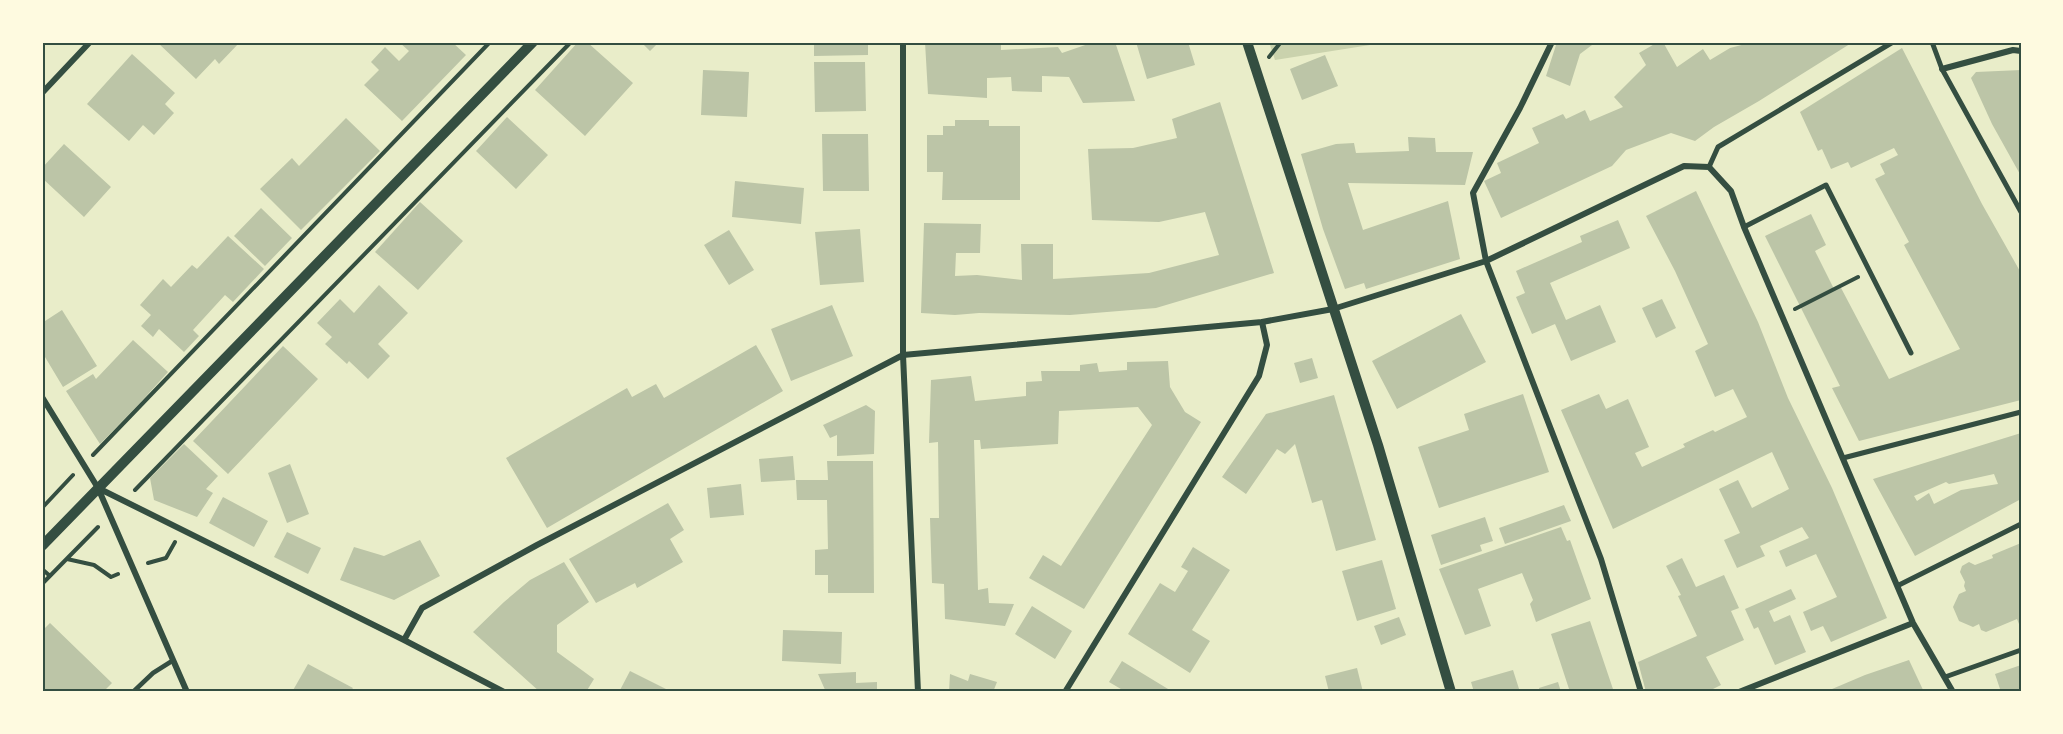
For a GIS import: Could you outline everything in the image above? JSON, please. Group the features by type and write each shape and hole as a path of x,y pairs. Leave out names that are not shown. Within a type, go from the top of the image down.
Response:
{"street":[{"path":"42,93 90,42"},
{"path":"42,546 533,42"},
{"path":"903,42 903,355 918,692"},
{"path":"1247,42 1378,445 1451,692"},
{"path":"1552,42 1520,108 1473,193 1486,261 1601,560 1641,692"},
{"path":"1709,167 1718,147 1893,42"},
{"path":"1932,42 1942,69 2021,212"},
{"path":"1942,69 2013,50 2021,51"},
{"path":"404,640 422,608 537,545 903,355 1262,322 1333,309 1486,261 1684,166 1709,167 1731,191 1744,227 1914,623 1953,692"},
{"path":"1744,227 1826,185 1911,353"},
{"path":"1065,692 1259,375 1267,345 1262,322"},
{"path":"42,397 98,488 187,692"},
{"path":"1843,458 2021,412"},
{"path":"98,488 504,692"},
{"path":"1899,585 2021,524"},
{"path":"1739,692 1914,623"},
{"path":"1945,677 2021,650"}],"lane":[{"path":"133,692 153,673 172,661"}],"path":[{"path":"42,508 490,42"},
{"path":"124,502 571,42"},
{"path":"1782,316 1869,271"},
{"path":"42,584 110,515"},
{"path":"42,569 50,576"}],"green space":[{"path":"1269,42 1389,42 1275,60"}],"building":[{"path":"157,42 240,42 219,64 215,59 196,79"},
{"path":"399,42 452,42 466,55 402,121 364,85 379,70 371,62 385,47 399,61 409,51"},
{"path":"578,42 587,42 633,83 585,136 535,90"},
{"path":"641,42 659,42 650,51"},
{"path":"814,42 868,42 868,55 814,56"},
{"path":"925,42 1001,42 1001,50 1058,47 1062,53 1094,42 1115,42 1135,101 1083,103 1069,77 1042,76 1042,92 1012,91 1011,77 987,78 987,98 928,94"},
{"path":"1136,42 1188,42 1195,65 1147,79"},
{"path":"1557,42 1596,42 1580,54 1570,86 1546,76"},
{"path":"1658,42 1663,42 1677,67 1703,49 1710,60 1730,48 1753,42 1853,42 1695,141 1671,133 1626,150 1612,166 1501,218 1484,181 1501,173 1497,163 1539,143 1532,128 1563,114 1566,119 1585,110 1590,121 1623,107 1614,97 1646,65 1639,53"},
{"path":"1902,48 1982,204 2021,273 2021,400 1859,441 1832,388 1840,386 1765,236 1811,214 1826,245 1815,251 1834,289 1840,286 1889,379 1960,349 1904,245 1909,242 1875,179 1885,174 1880,164 1898,155 1894,148 1851,168 1848,162 1831,169 1822,149 1818,151 1800,112"},
{"path":"132,54 175,93 165,104 174,113 154,135 143,125 129,141 87,104"},
{"path":"1325,55 1338,86 1302,100 1290,69"},
{"path":"814,62 865,62 866,111 815,112"},
{"path":"703,70 749,72 747,117 701,115"},
{"path":"2021,70 2021,176 1992,124 1971,78 1976,72"},
{"path":"1220,102 1274,273 1156,308 1070,315 921,313 924,223 981,224 980,253 956,253 955,276 977,275 1022,280 1021,244 1053,244 1053,279 1149,273 1219,255 1205,212 1159,222 1092,220 1088,149 1133,148 1177,138 1172,119"},
{"path":"507,117 548,155 516,189 476,151"},
{"path":"346,118 380,151 301,230 260,189 292,158 299,166"},
{"path":"955,120 989,120 989,126 1020,126 1020,200 942,200 943,172 927,172 927,135 943,135 943,126 955,126"},
{"path":"822,134 868,134 869,191 823,191"},
{"path":"1408,137 1435,138 1436,152 1473,152 1465,185 1348,183 1363,230 1448,201 1460,259 1366,289 1364,283 1345,289 1323,229 1301,154 1336,144 1354,143 1356,153 1409,151"},
{"path":"64,144 111,187 84,217 42,178 42,168"},
{"path":"735,181 804,188 801,224 732,217"},
{"path":"1696,191 1758,322 1788,398 1832,488 1887,618 1831,642 1823,626 1811,631 1803,612 1837,597 1816,554 1786,567 1779,551 1809,538 1802,527 1760,546 1765,556 1737,568 1724,540 1740,533 1719,489 1738,480 1752,508 1789,489 1772,452 1613,529 1561,410 1599,394 1606,409 1628,399 1649,447 1635,453 1642,467 1685,447 1683,444 1747,417 1733,389 1715,397 1695,351 1708,344 1675,271 1646,216"},
{"path":"420,202 463,241 418,290 375,252"},
{"path":"261,208 292,238 265,266 234,236"},
{"path":"1618,220 1630,248 1550,283 1566,320 1600,305 1616,342 1571,361 1555,324 1532,334 1516,297 1525,293 1516,271 1582,242 1580,236"},
{"path":"860,229 864,282 820,285 815,232"},
{"path":"729,230 754,270 729,285 704,245"},
{"path":"228,236 264,269 233,302 225,295 193,330 199,336 184,352 159,329 153,337 141,326 151,315 140,305 163,279 171,287 192,265 197,269"},
{"path":"379,285 408,313 378,344 390,356 368,379 349,361 347,364 325,344 332,337 317,323 340,299 354,313"},
{"path":"1662,299 1676,328 1656,338 1642,308"},
{"path":"832,305 853,356 791,381 771,329"},
{"path":"62,310 97,366 63,387 42,352 42,323"},
{"path":"1461,314 1486,362 1397,409 1372,361"},
{"path":"133,340 168,372 100,444 66,391 93,374 96,379"},
{"path":"756,345 783,391 547,528 506,458 627,388 632,397 656,384 664,398"},
{"path":"283,346 318,379 228,474 193,441"},
{"path":"1312,358 1318,378 1300,383 1294,363"},
{"path":"1168,361 1170,387 1185,412 1201,422 1084,609 1029,578 1043,555 1061,566 1152,425 1138,407 1059,411 1058,444 981,449 980,440 974,440 978,590 988,588 989,603 1014,604 1005,626 945,619 944,584 932,583 930,518 939,518 938,442 929,443 931,380 971,376 975,401 1026,396 1026,382 1042,381 1041,371 1080,371 1080,365 1097,363 1099,372 1127,370 1127,362"},
{"path":"1523,394 1549,472 1439,508 1418,447 1469,430 1464,414"},
{"path":"1334,395 1376,540 1336,551 1322,500 1312,503 1295,444 1285,454 1277,449 1246,494 1222,477 1266,414"},
{"path":"866,405 875,411 874,454 837,456 837,435 830,438 823,425"},
{"path":"2021,433 2021,499 1915,556 1873,479","holes":["1994,474 1998,484 1961,490 1934,504 1929,493 1917,501 1914,496 1946,482 1949,484"]},
{"path":"184,444 218,476 206,489 213,493 197,517 154,500 150,478"},
{"path":"793,456 795,480 761,482 759,459"},
{"path":"827,461 873,461 874,593 828,593 828,575 815,575 815,550 828,549 827,500 797,500 796,480 828,480"},
{"path":"290,464 309,514 287,523 268,473"},
{"path":"741,484 744,515 710,518 707,488"},
{"path":"223,497 268,521 254,547 209,523"},
{"path":"668,503 684,530 670,539 683,562 637,588 635,583 596,603 569,559"},
{"path":"1564,505 1571,521 1505,544 1499,528"},
{"path":"1485,517 1493,541 1480,545 1482,551 1441,565 1431,535"},
{"path":"1561,527 1567,541 1570,540 1591,599 1536,622 1530,604 1533,600 1522,573 1478,589 1491,626 1465,635 1439,569"},
{"path":"287,532 321,548 308,574 274,557"},
{"path":"420,540 440,576 394,600 340,580 354,547 384,556"},
{"path":"2021,543 2021,629 2017,619 1986,632 1981,630 1979,624 1973,627 1959,621 1953,607 1959,594 1966,591 1960,572 1962,566 1969,562 1975,565 1993,558 1992,555"},
{"path":"1193,547 1230,570 1192,630 1210,641 1190,673 1128,634 1160,583 1175,592 1188,571 1181,567"},
{"path":"1682,558 1696,587 1724,575 1739,608 1731,611 1744,640 1706,657 1721,685 1707,692 1646,692 1638,662 1697,636 1678,596 1681,595 1666,566"},
{"path":"1382,560 1396,609 1357,621 1342,571"},
{"path":"564,562 589,602 557,625 557,652 594,679 586,692 540,692 473,632 530,580"},
{"path":"1791,589 1796,599 1769,611 1774,622 1790,615 1806,652 1775,665 1758,627 1754,629 1745,609"},
{"path":"1032,606 1072,631 1055,659 1015,634"},
{"path":"1399,617 1406,635 1381,645 1374,626"},
{"path":"1590,621 1614,692 1570,692 1551,634"},
{"path":"50,623 112,683 103,692 42,692 42,631"},
{"path":"783,630 842,632 841,664 782,661"},
{"path":"1909,660 1924,692 1825,692 1865,675"},
{"path":"1122,661 1173,692 1126,692 1109,682"},
{"path":"308,664 353,688 350,692 292,692"},
{"path":"2021,665 2021,692 2001,692 1995,674"},
{"path":"1357,668 1363,692 1329,692 1325,676"},
{"path":"1513,670 1520,692 1474,692 1471,682"},
{"path":"630,671 672,692 619,692"},
{"path":"856,672 856,683 877,682 877,692 826,692 818,674"},
{"path":"950,674 968,681 970,674 997,682 993,692 949,692"},
{"path":"1558,682 1561,692 1540,692 1539,688"}]}
